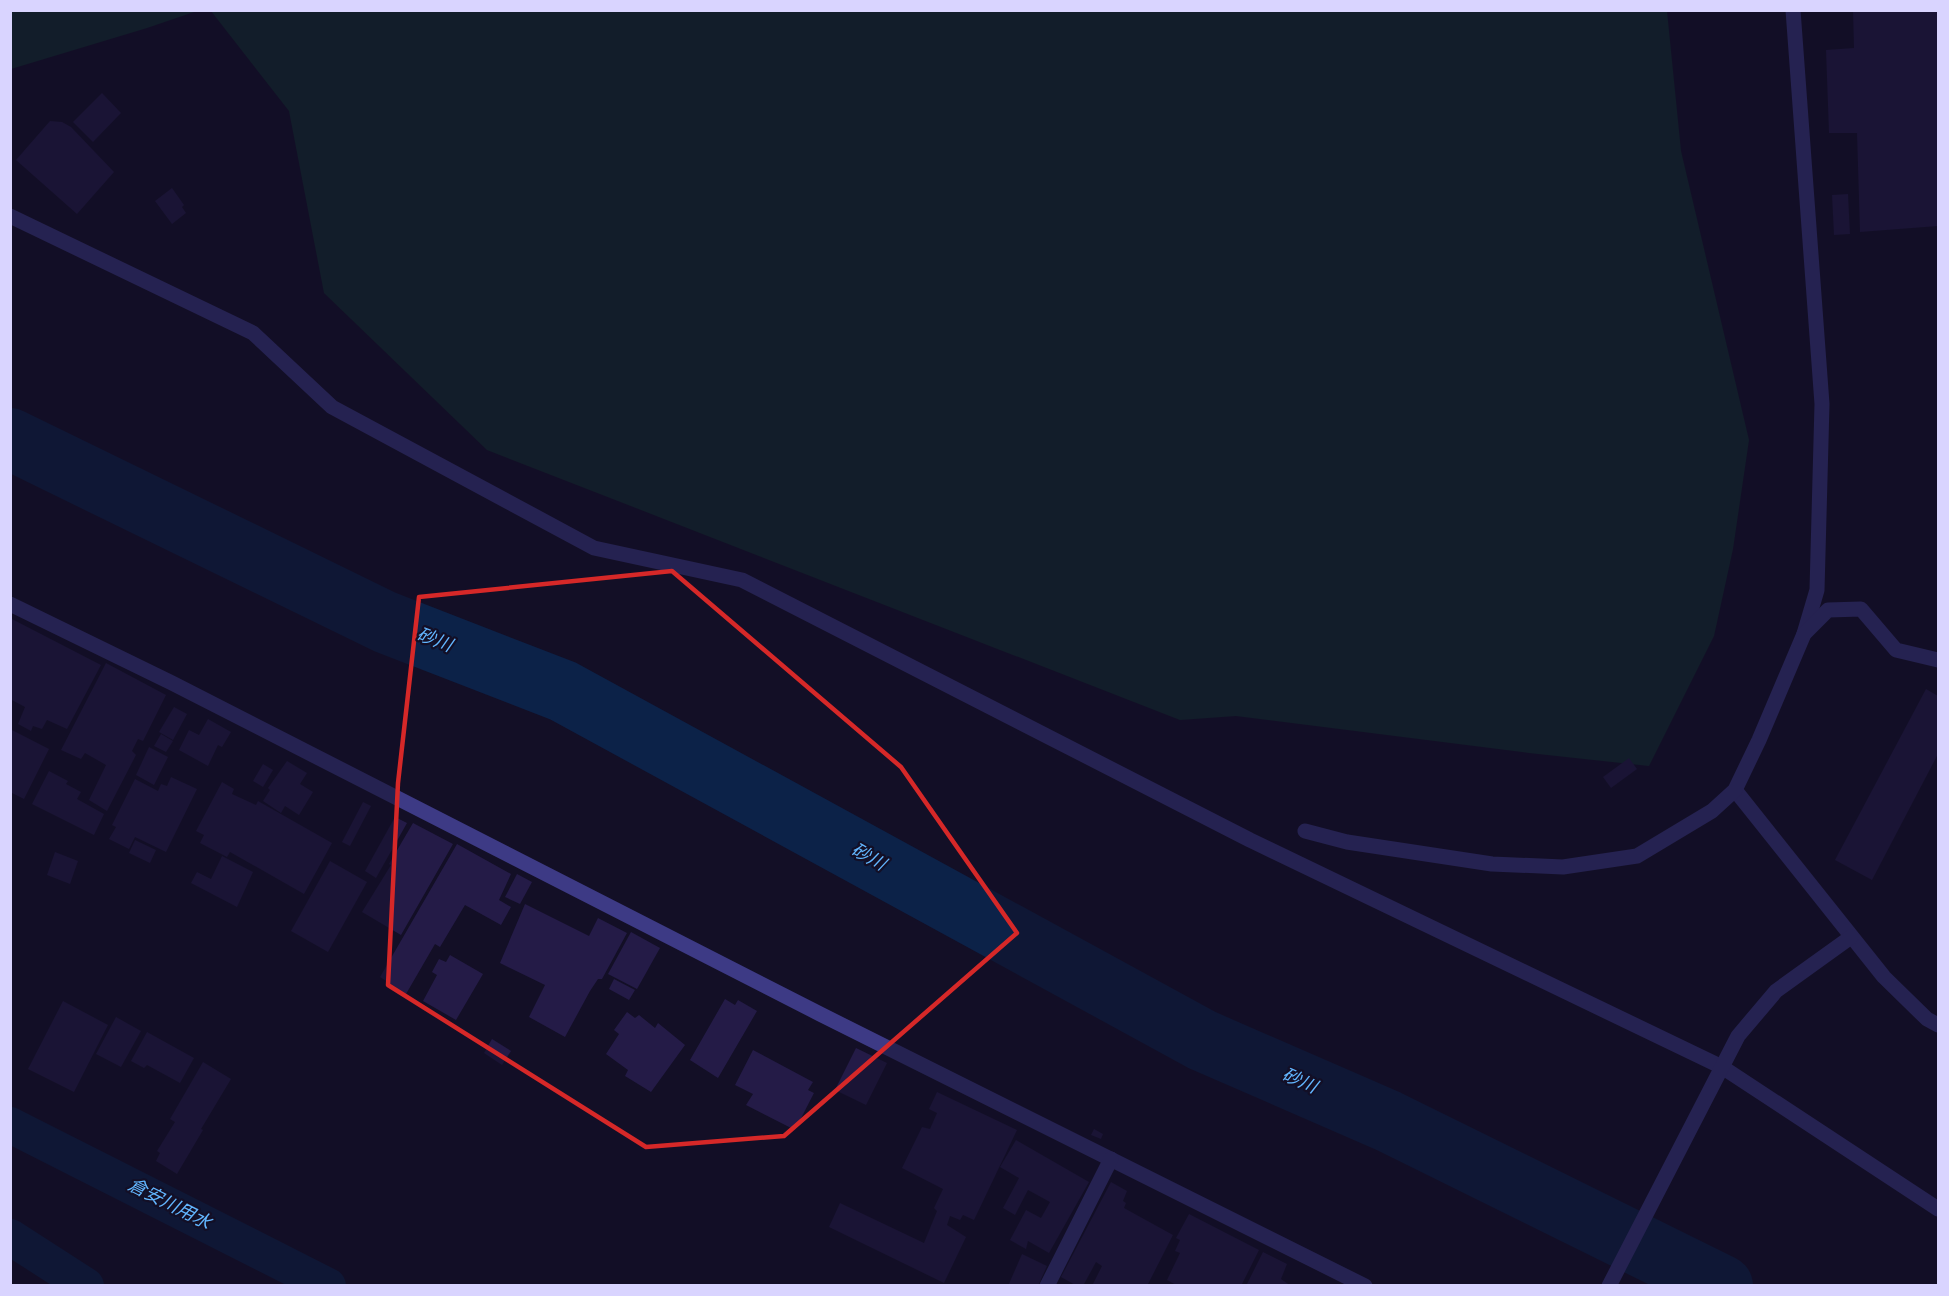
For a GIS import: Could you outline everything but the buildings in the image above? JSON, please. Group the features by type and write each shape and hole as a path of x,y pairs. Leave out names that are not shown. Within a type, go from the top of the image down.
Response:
{"street":[{"path":"1305,831 1347,842 1492,864 1563,867 1637,856 1712,811 1735,790 1803,637 1817,590 1822,404 1792,10"},
{"path":"10,216 253,333 332,408 594,548 742,580 1250,840 1722,1067 1938,1209"},
{"path":"10,604 172,683 590,897 1365,1286"},
{"path":"1803,637 1828,610 1861,609 1896,650 1938,660"},
{"path":"1735,790 1884,977 1927,1019 1938,1025"},
{"path":"1609,1286 1738,1036 1776,991 1851,937"},
{"path":"1047,1286 1111,1160"}],"highlighted area":[{"path":"672,571 901,767 1017,933 784,1136 646,1147 388,985 398,783 419,597"}],"green space":[{"path":"11,10 197,10 197,11 11,69"},
{"path":"211,11 1667,11 1681,151 1749,440 1733,549 1714,636 1649,766 1236,716 1180,720 487,450 324,293 289,111"}],"waterway":[{"name":"砂川","path":"10,439 385,622 563,691 1202,1040 1388,1121 1722,1286"},
{"name":"倉安川用水","path":"10,1125 328,1286"},
{"path":"10,1237 86,1286"}]}
